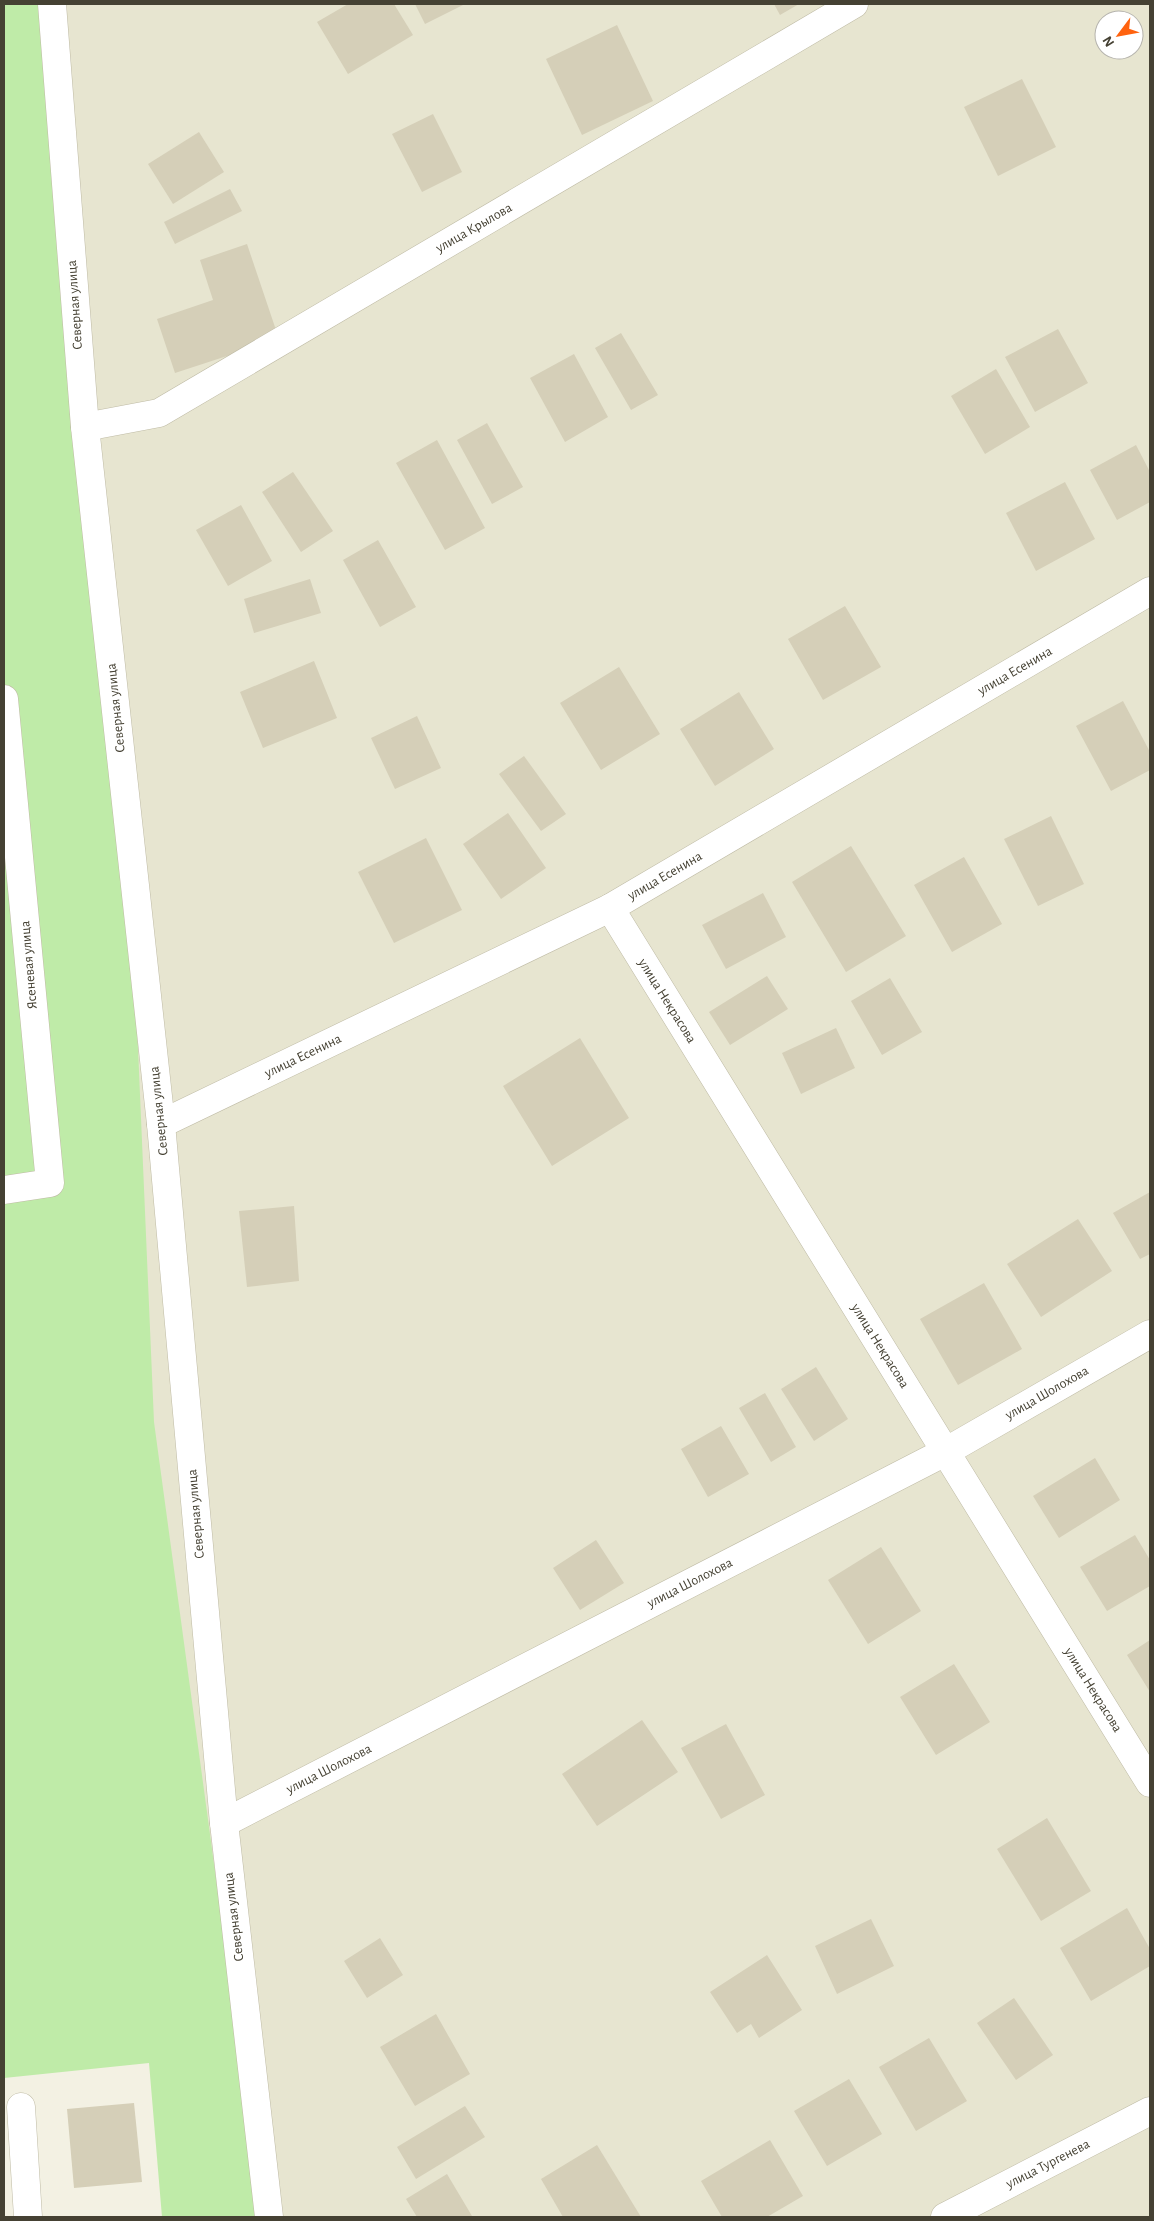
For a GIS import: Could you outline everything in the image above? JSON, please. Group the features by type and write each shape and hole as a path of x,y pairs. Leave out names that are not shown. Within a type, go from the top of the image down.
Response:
{"street":[{"name":"Северная улица","path":"52,4 85,426 161,1124 224,1823 269,2217"},
{"name":"улица Крылова","path":"85,426 159,413 854,4"},
{"name":"улица Есенина","path":"161,1124 610,908 1150,591"},
{"name":"Ясеневая улица","path":"4,699 50,1184 4,1190"},
{"name":"улица Некрасова","path":"610,908 1150,1783"},
{"name":"улица Шолохова","path":"224,1823 945,1452 1150,1334"},
{"path":"21,2107 28,2217"},
{"name":"улица Тургенева","path":"945,2217 1150,2111"}],"shaded area":[{"path":"6,4 1150,4 1150,2217 194,2217"}],"green space":[{"path":"4,4 57,4 128,814 154,1422 262,2217 162,2217 149,2063 4,2078"}],"building":[{"path":"348,4 394,4 413,35 348,74 317,22"},
{"path":"415,4 465,4 425,24"},
{"path":"774,4 799,4 780,15"},
{"path":"617,25 653,101 582,135 546,59"},
{"path":"1022,79 1056,147 998,176 964,107"},
{"path":"433,114 462,172 422,192 392,134"},
{"path":"199,132 224,172 173,204 148,164"},
{"path":"230,189 242,211 175,244 164,222"},
{"path":"247,244 279,339 175,373 157,319 213,300 200,260"},
{"path":"1058,329 1088,383 1035,412 1005,357"},
{"path":"621,333 658,395 631,410 595,348"},
{"path":"574,354 608,417 565,442 530,378"},
{"path":"996,369 1030,427 985,454 951,396"},
{"path":"487,423 523,487 492,504 457,440"},
{"path":"437,440 485,528 445,550 396,463"},
{"path":"1136,445 1150,472 1150,502 1117,520 1090,470"},
{"path":"293,472 333,531 301,552 262,492"},
{"path":"1065,482 1095,539 1036,571 1006,513"},
{"path":"241,505 272,561 228,586 196,530"},
{"path":"378,540 416,607 380,627 343,560"},
{"path":"310,579 321,613 254,633 244,599"},
{"path":"845,606 881,667 823,700 788,639"},
{"path":"314,661 337,718 263,748 240,692"},
{"path":"619,667 660,734 601,770 560,703"},
{"path":"739,692 774,749 715,786 680,729"},
{"path":"1123,701 1150,752 1150,770 1111,791 1076,726"},
{"path":"417,716 441,768 395,789 371,738"},
{"path":"524,756 566,814 541,831 499,774"},
{"path":"508,813 546,868 501,899 463,844"},
{"path":"1051,816 1084,884 1038,906 1004,839"},
{"path":"426,838 462,910 394,943 358,872"},
{"path":"851,846 906,936 846,972 792,882"},
{"path":"964,857 1002,924 952,952 914,885"},
{"path":"763,893 786,937 726,969 702,925"},
{"path":"767,976 788,1009 730,1045 709,1012"},
{"path":"890,978 922,1032 882,1055 851,1001"},
{"path":"836,1028 855,1068 801,1094 782,1053"},
{"path":"580,1038 629,1118 552,1166 503,1086"},
{"path":"1150,1192 1150,1254 1140,1259 1113,1213"},
{"path":"294,1206 299,1281 247,1287 239,1211"},
{"path":"1078,1219 1112,1271 1041,1317 1007,1264"},
{"path":"984,1283 1022,1349 958,1385 920,1319"},
{"path":"816,1367 848,1419 814,1441 781,1389"},
{"path":"765,1393 796,1447 771,1462 739,1408"},
{"path":"721,1426 749,1474 708,1497 681,1449"},
{"path":"1095,1458 1120,1500 1059,1538 1033,1496"},
{"path":"1135,1535 1150,1560 1150,1586 1107,1611 1080,1567"},
{"path":"596,1540 624,1583 580,1610 553,1568"},
{"path":"881,1547 921,1611 868,1644 828,1580"},
{"path":"1150,1640 1150,1692 1127,1655"},
{"path":"954,1664 990,1722 936,1755 900,1697"},
{"path":"642,1720 678,1772 597,1826 562,1774"},
{"path":"726,1724 765,1795 721,1819 681,1748"},
{"path":"1047,1818 1091,1891 1041,1921 997,1849"},
{"path":"1127,1908 1150,1949 1150,1966 1091,2001 1060,1948"},
{"path":"871,1919 894,1966 837,1994 815,1946"},
{"path":"380,1938 403,1975 367,1998 344,1961"},
{"path":"767,1955 802,2010 759,2038 751,2024 737,2033 710,1992"},
{"path":"1014,1998 1053,2055 1016,2080 977,2023"},
{"path":"436,2014 470,2074 415,2106 380,2047"},
{"path":"929,2038 967,2101 916,2131 879,2067"},
{"path":"849,2079 882,2134 827,2166 794,2111"},
{"path":"134,2103 142,2182 74,2188 67,2109"},
{"path":"465,2106 485,2137 416,2179 397,2147"},
{"path":"770,2140 803,2196 767,2217 722,2217 701,2181"},
{"path":"597,2145 641,2217 563,2217 541,2179"},
{"path":"447,2174 472,2216 417,2217 406,2199"}]}
